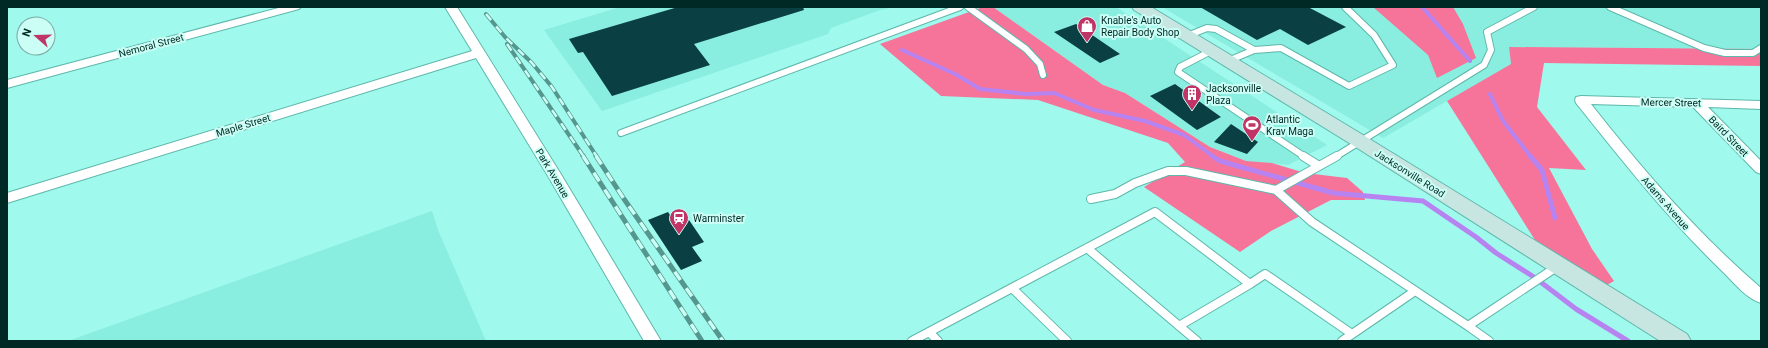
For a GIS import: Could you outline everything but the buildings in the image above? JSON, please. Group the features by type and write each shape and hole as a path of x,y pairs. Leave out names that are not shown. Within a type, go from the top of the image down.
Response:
{"main road":[{"name":"Jacksonville Road","path":"1140,7 1361,142 1679,341"}],"street":[{"name":"Nemoral Street","path":"7,84 295,7"},
{"name":"Park Avenue","path":"451,7 653,341"},
{"name":"Maple Street","path":"7,198 480,53"},
{"name":"Mercer Street","path":"1581,100 1761,105"},
{"name":"Adams Avenue","path":"1581,100 1682,224 1718,260 1761,297"},
{"name":"Baird Street","path":"1696,103 1761,169"}],"lane":[{"path":"621,132 960,7"},
{"path":"968,7 1026,49 1040,64 1044,75"},
{"path":"1228,61 1254,50 1282,48 1349,86 1393,65 1374,35 1345,7"},
{"path":"1276,190 1361,142 1484,65 1491,50 1487,32 1532,7"},
{"path":"1610,7 1704,48 1725,53 1753,53 1761,48"},
{"path":"1187,36 1207,28 1216,29 1254,50"},
{"path":"1211,51 1180,67 1178,72 1319,166"},
{"path":"1091,199 1115,194 1135,183 1168,171 1186,171 1276,190 1312,222 1489,341"},
{"path":"912,341 1155,212 1250,284"},
{"path":"1087,248 1197,341"},
{"path":"1468,326 1558,266"},
{"path":"1179,326 1265,274 1352,334"},
{"path":"1012,288 1067,341"},
{"path":"1342,341 1415,291"},
{"path":"929,332 938,341"}],"shaded area":[{"path":"620,7 893,7 880,10 831,28 828,34 602,111 544,30"},
{"path":"983,7 993,7 1103,85 1125,93 1210,147 1246,161 1272,163 1305,173 1347,178 1363,192 1365,200 1331,200 1271,231 1240,252 1144,187 1185,162 1168,143 1038,100 941,96 880,44"},
{"path":"993,7 1116,7 1327,145 1288,165 1246,161 1210,147 1125,93 1103,85"},
{"path":"1162,7 1761,7 1761,49 1509,47 1511,64 1383,138"},
{"path":"1373,7 1453,7 1463,24 1476,58 1437,78 1428,55"},
{"path":"1509,47 1761,49 1761,66 1544,63 1537,107 1586,170 1549,168 1592,249 1614,281 1607,285 1535,240 1447,101 1511,64"},
{"path":"432,211 438,230 486,341 68,341"}],"waterway":[{"path":"1422,7 1470,61"},
{"path":"902,50 955,74 980,89 1026,94 1054,93 1094,110 1145,121 1184,135 1214,157"},
{"path":"1490,94 1503,121 1531,157"},
{"path":"1212,156 1220,161 1333,193 1423,201 1476,237 1496,253 1534,277 1576,309 1628,341"},
{"path":"1530,156 1542,170 1555,218"}],"railway":[{"path":"486,14 505,37 532,63 552,87 597,157"},
{"path":"507,44 584,157"},
{"path":"583,156 702,341"},
{"path":"596,156 624,199 723,341"}],"place":[{"name":"Knable's Auto Repair Body Shop","path":"1087,43"},
{"name":"Jacksonville Plaza","path":"1192,111"},
{"name":"Atlantic Krav Maga","path":"1252,142"},
{"name":"Warminster","path":"679,235"}]}
